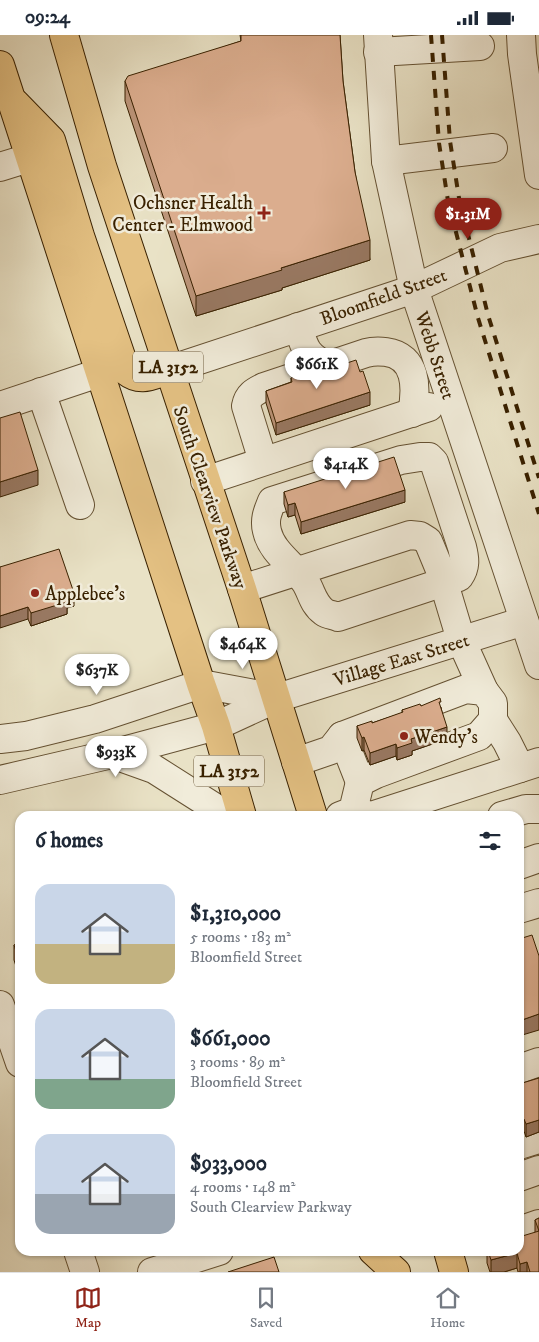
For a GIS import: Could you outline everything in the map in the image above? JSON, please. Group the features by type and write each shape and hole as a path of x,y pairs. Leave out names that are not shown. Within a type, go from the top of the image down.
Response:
{"highway":[{"name":"South Clearview Parkway","path":"64,35 102,166 242,589 311,811"},
{"name":"LA 3152","path":"0,65 99,373 216,726 241,811"},
{"path":"9,96 51,140 80,236 126,371 133,377 143,378 169,371"},
{"path":"375,1256 380,1272"},
{"path":"379,1256 396,1272"}],"street":[{"path":"521,35 539,175"},
{"path":"378,43 480,46"},
{"name":"Webb Street","path":"378,43 386,161 414,289 539,665"},
{"path":"386,161 493,148"},
{"path":"0,167 29,158"},
{"name":"Bloomfield Street","path":"169,371 307,355 414,289 500,248 539,239"},
{"path":"263,461 246,406 248,398 255,391 264,387 307,355 373,351 395,354 408,365 413,375 415,398 412,413"},
{"path":"0,406 99,373"},
{"path":"41,392 80,505"},
{"path":"205,481 451,400"},
{"path":"429,457 434,462 465,559 464,570 459,577 443,582 338,617 324,613 312,600 308,586 298,571 279,554 266,531 266,515 272,501 291,494 401,460 429,457"},
{"path":"242,589 410,535 420,536 428,541 440,570 461,640 484,691 493,703 492,721 479,736 376,774 360,782 347,811"},
{"name":"Village East Street","path":"0,780 112,754 216,726 277,698 524,621"},
{"path":"0,739 26,736 95,719 201,685 277,698"},
{"path":"296,762 331,750 342,736 466,689 484,691"},
{"path":"387,811 530,765 507,741 492,721"},
{"path":"342,736 360,782"},
{"path":"112,754 154,769 220,811"},
{"path":"519,811 539,809"},
{"path":"524,863 539,858"},
{"path":"524,908 539,903"},
{"path":"0,1005 15,1048"},
{"path":"524,1068 539,1063"},
{"path":"0,1070 15,1065"},
{"path":"524,1144 539,1139"},
{"path":"524,1175 539,1170"},
{"path":"524,1229 539,1224"},
{"path":"80,1256 85,1272"},
{"path":"152,1272 203,1256"}],"building":[{"name":"Ochsner Health Center - Elmwood","path":"241,35 340,35 343,81 355,172 370,240 281,268 282,270 196,296 125,81 128,76 241,41"},
{"path":"356,360 360,372 363,371 370,392 276,423 266,391 292,382 291,378 337,362 338,366"},
{"path":"20,412 38,470 0,482 0,418"},
{"path":"394,457 405,490 301,522 295,503 288,505 284,492"},
{"name":"Applebee's","path":"59,549 74,593 65,596 67,602 31,613 28,607 0,616 0,567"},
{"path":"440,698 441,702 439,702 447,727 411,739 412,743 397,748 396,744 370,753 364,737 362,738 357,726 372,721 372,723 403,712 402,710 420,704 421,706"},
{"path":"532,935 539,956 539,1014 524,1019 524,937"},
{"path":"539,1078 539,1120 526,1124 524,1119 524,1082"},
{"path":"539,1218 539,1231 535,1220"},
{"path":"539,1231 539,1272 530,1272 527,1262 520,1264 518,1256 524,1256 524,1236"},
{"path":"490,1256 506,1256 491,1260"},
{"path":"274,1257 279,1272 228,1272"}],"railway":[{"path":"431,35 439,143 448,201 478,318 539,514"},
{"path":"442,35 450,141 459,198 488,315 539,478"}],"place":[{"name":"Ochsner Health Center - Elmwood","path":"264,213"},
{"name":"Applebee's","path":"35,593"},
{"name":"Wendy's","path":"404,736"}]}
